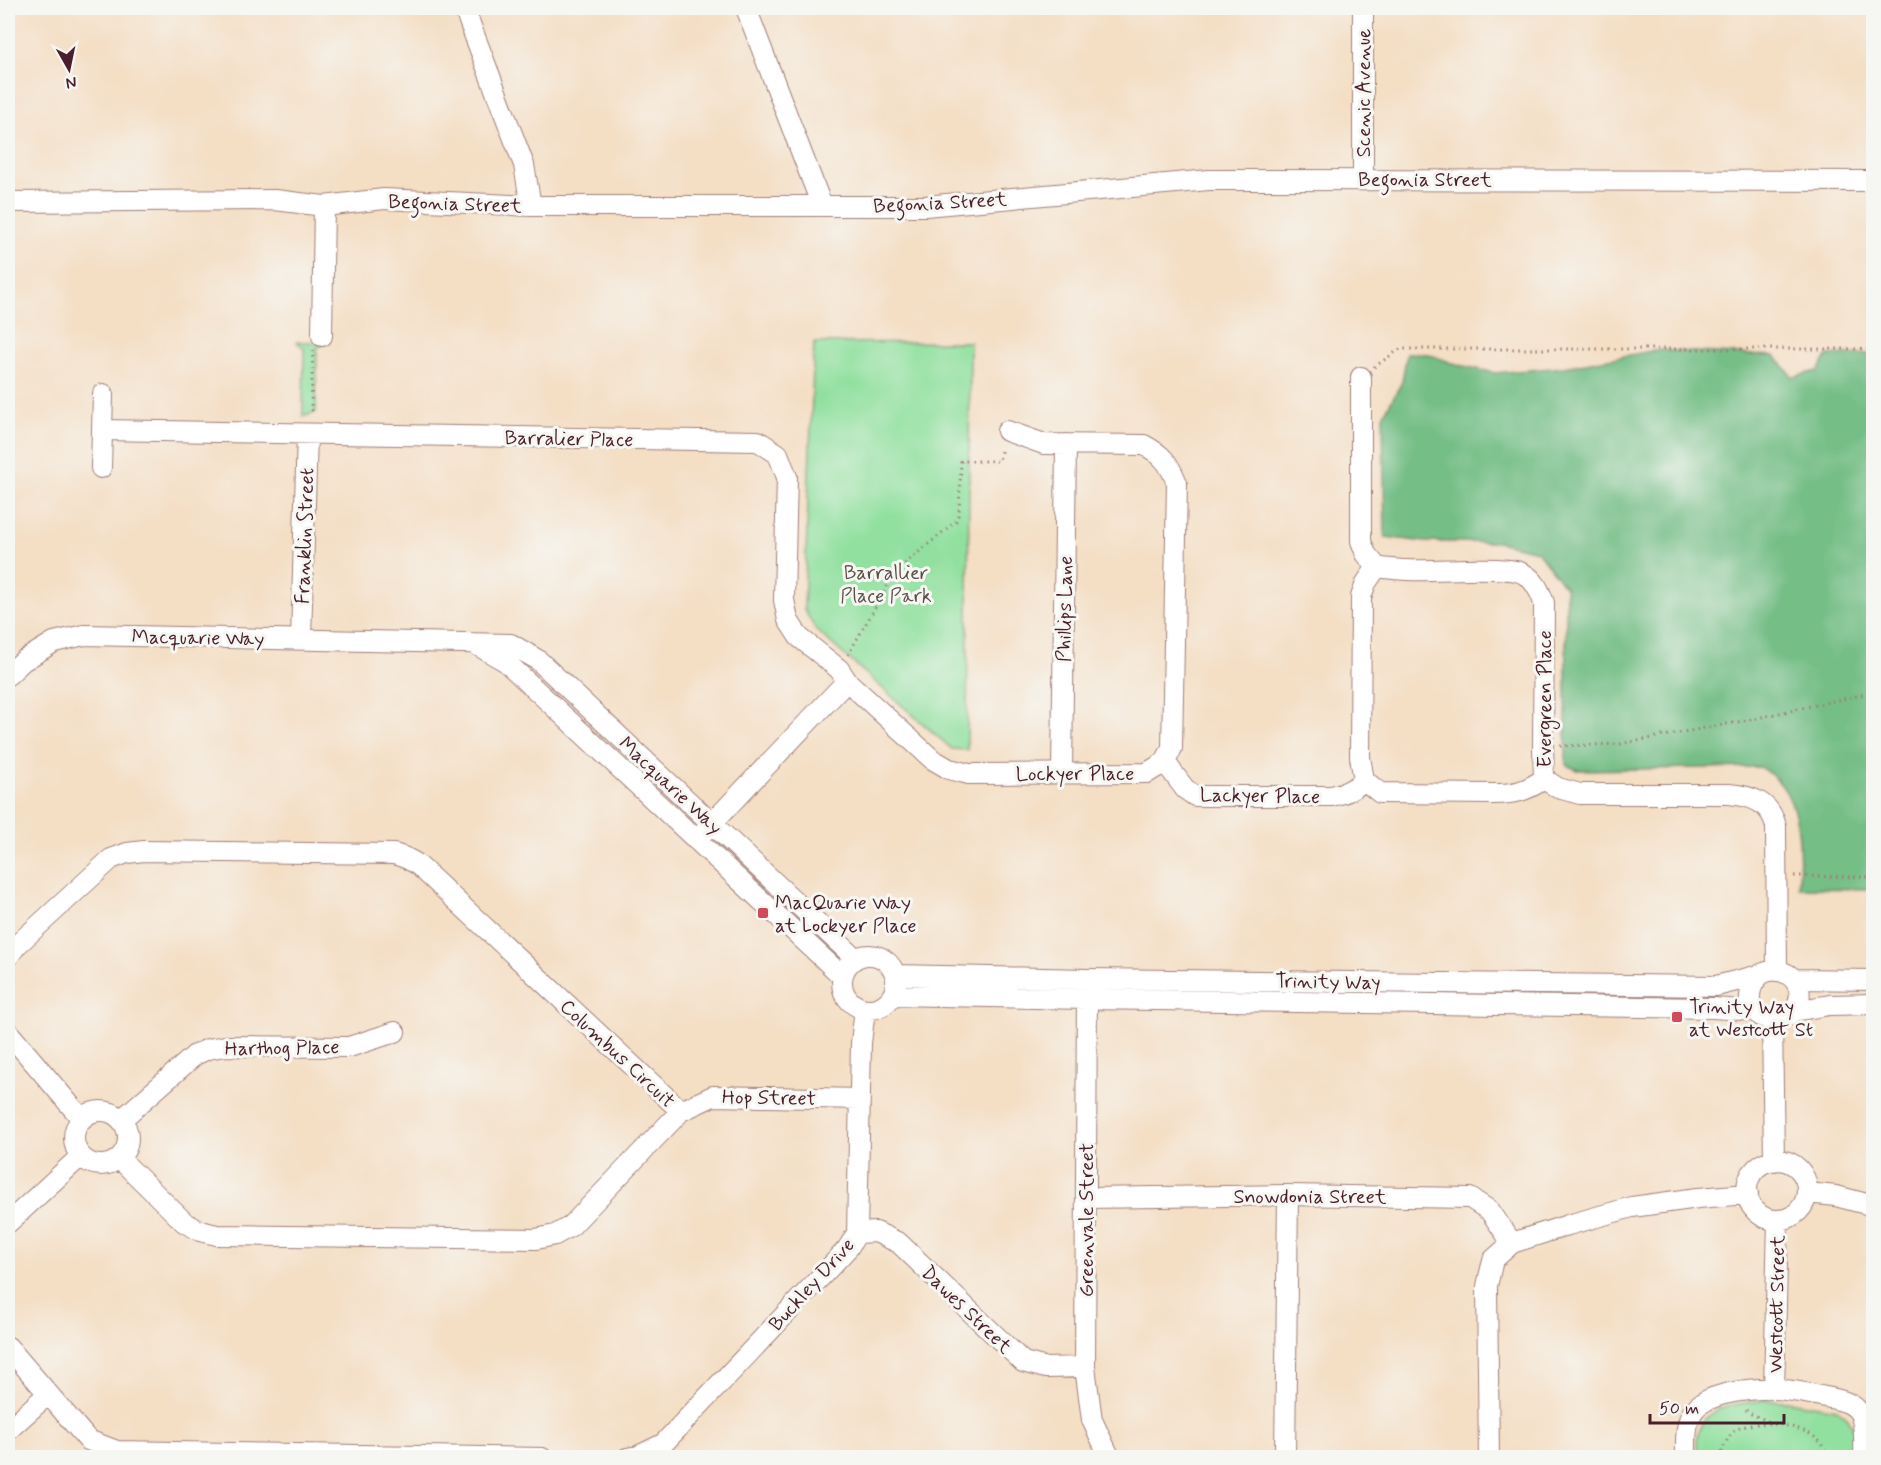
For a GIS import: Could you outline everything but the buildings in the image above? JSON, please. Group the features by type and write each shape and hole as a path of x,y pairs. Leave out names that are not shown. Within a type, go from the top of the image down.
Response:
{"street":[{"path":"464,8 524,165 531,206"},
{"path":"746,8 822,206"},
{"name":"Scenic Avenue","path":"1363,8 1363,179"},
{"name":"Begonia Street","path":"8,202 275,200 324,206 384,199 531,206 925,206 1209,180 1874,181"},
{"path":"322,336 324,206"},
{"path":"1361,377 1361,541 1366,554 1377,567 1366,583 1361,597 1360,757 1364,780 1380,793 1511,794 1527,790 1544,779"},
{"path":"101,468 103,394"},
{"name":"Barralier Place","path":"102,430 758,441 778,454 787,477 784,600 788,620 799,637 843,675"},
{"path":"1007,431 1044,444 1144,445 1157,452 1170,465 1177,483 1172,748 1165,762"},
{"name":"Franklin Street","path":"301,639 313,434"},
{"name":"Phillips Lane","path":"1062,773 1066,444"},
{"name":"Evergreen Place","path":"1377,567 1392,570 1487,568 1511,570 1523,573 1539,588 1544,603 1544,779 1558,788 1580,794 1742,795 1764,805 1773,816 1776,826 1777,975"},
{"name":"Macquarie Way","path":"8,675 23,661 54,642 84,635 511,644 538,660 855,958"},
{"name":"Macquarie Way","path":"472,642 505,661 842,976"},
{"path":"696,840 843,675"},
{"name":"Lockyer Place","path":"843,675 932,759 949,770 969,774 1148,773 1165,762"},
{"name":"Lackyer Place","path":"1165,762 1185,789 1195,796 1331,796 1346,793 1364,780"},
{"name":"Columbus Circuit","path":"8,957 17,945 111,860 127,853 144,851 394,854 417,864 681,1111 571,1226 555,1235 536,1239 217,1235 200,1231 184,1222 119,1158"},
{"path":"867,955 879,957 889,964 895,975 896,985 893,994 882,1006 865,1009 846,998 842,976 847,966 855,958 867,955"},
{"name":"Trinity Way","path":"895,975 1716,986 1777,975 1874,980"},
{"path":"1774,1161 1764,1016 1750,996 1751,988 1777,975 1799,992 1794,1011"},
{"name":"Greenvale Street","path":"1088,979 1086,999 1085,1367 1092,1420 1110,1458"},
{"name":"Trinity Way","path":"893,994 1714,1008 1780,1020 1794,1011 1830,1005 1874,1004"},
{"name":"Buckley Drive","path":"635,1457 663,1444 848,1248 857,1233 861,1043 865,1009"},
{"path":"8,1032 82,1119"},
{"name":"Harthog Place","path":"121,1120 195,1055 208,1049 225,1046 349,1047 395,1032"},
{"name":"Hop Street","path":"681,1111 713,1096 860,1099"},
{"path":"97,1112 114,1115 121,1120 128,1135 124,1152 119,1158 104,1165 87,1161 81,1156 74,1141 77,1125 82,1119 97,1112"},
{"path":"8,1223 81,1156"},
{"path":"1774,1161 1783,1161 1798,1169 1807,1184 1807,1193 1800,1209 1794,1215 1778,1220 1761,1215 1750,1202 1748,1194 1751,1175 1765,1163 1774,1161"},
{"path":"1807,1193 1836,1196 1874,1206"},
{"path":"1489,1458 1487,1286 1493,1260 1512,1244 1568,1224 1632,1207 1748,1194"},
{"path":"1286,1458 1288,1195"},
{"name":"Snowdonia Street","path":"1087,1198 1288,1195 1470,1198 1490,1211 1512,1244"},
{"name":"Westcott Street","path":"1774,1389 1778,1220"},
{"name":"Dawes Street","path":"857,1233 876,1232 899,1243 1023,1362 1046,1368 1085,1367"},
{"path":"8,1347 88,1440 117,1451 542,1458"},
{"path":"1686,1458 1690,1417 1699,1406 1718,1397 1743,1391 1774,1389 1844,1401 1858,1411 1863,1430 1864,1458"},
{"path":"8,1430 48,1394"}],"path":[{"path":"313,434 319,420 311,409 313,340 322,336"},
{"path":"1361,377 1400,349 1677,347 1874,349"},
{"path":"843,675 896,571 956,521 959,513 961,461 999,461 1007,431"},
{"path":"1543,747 1620,744 1748,720 1874,692"},
{"path":"1775,877 1874,877"},
{"path":"1743,1391 1745,1408 1749,1413 1774,1424"},
{"path":"1720,1458 1734,1431 1746,1426 1774,1424 1808,1433 1823,1445 1827,1458"}],"green space":[{"path":"297,342 328,342 317,348 316,412 303,417 304,348"},
{"name":"Barrallier Place Park","path":"970,342 967,750 952,749 816,630 804,609 814,343"},
{"path":"1657,350 1775,356 1793,377 1818,371 1828,355 1873,354 1873,889 1799,888 1798,832 1792,805 1776,779 1760,767 1578,770 1566,765 1566,588 1537,551 1498,542 1426,542 1385,537 1383,416 1402,382 1407,353 1428,354 1455,364 1495,373 1564,367"},
{"path":"1764,1400 1787,1401 1837,1409 1848,1418 1855,1432 1856,1457 1697,1458 1698,1434 1707,1417 1724,1407"}],"place":[{"name":"MacQuarie Way at Lockyer Place","path":"763,913"},
{"name":"Trinity Way at Westcott St","path":"1677,1017"}]}
